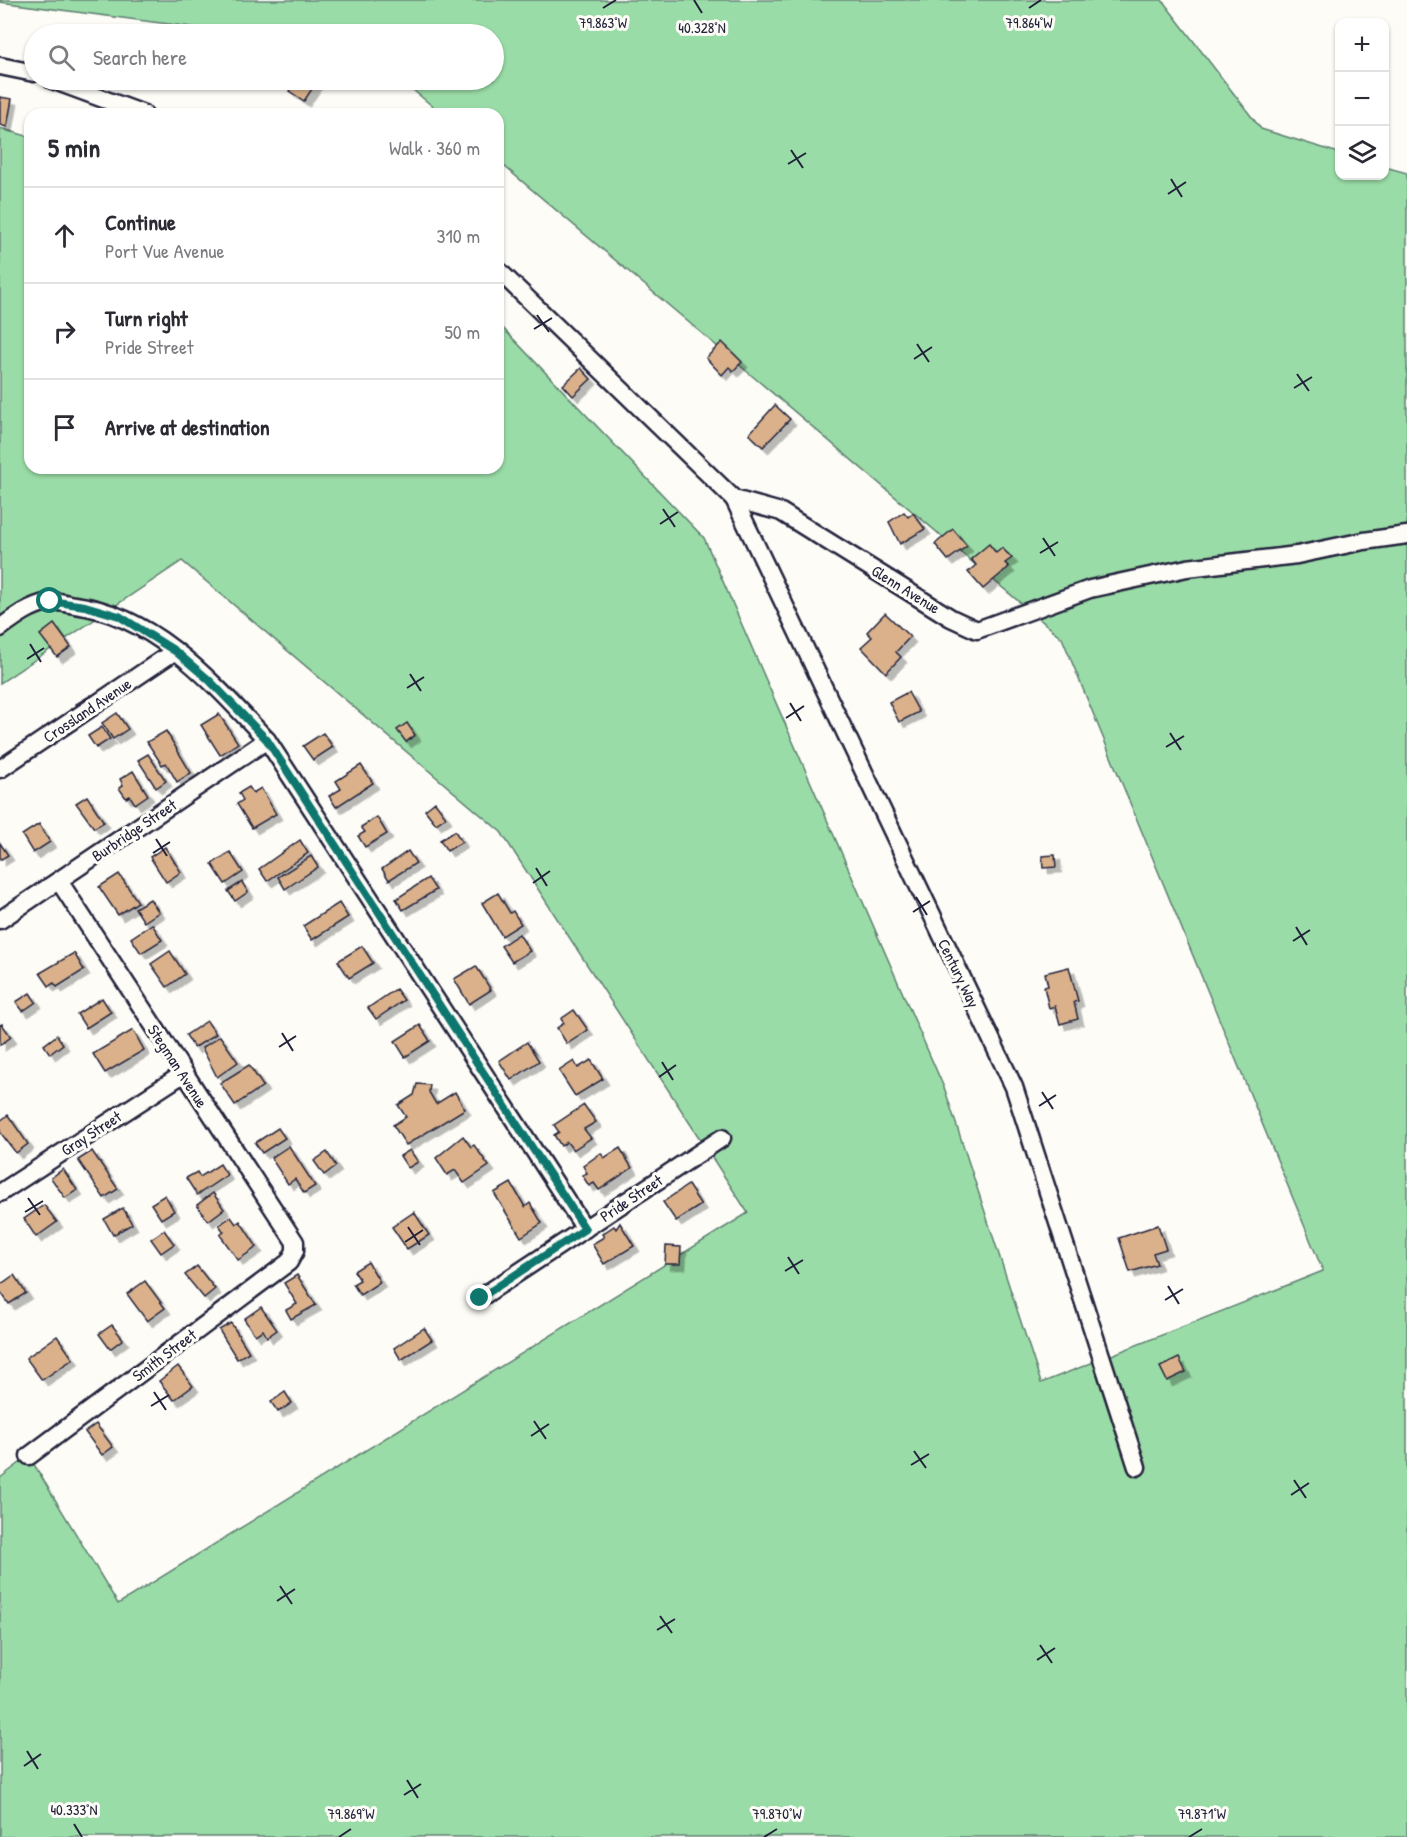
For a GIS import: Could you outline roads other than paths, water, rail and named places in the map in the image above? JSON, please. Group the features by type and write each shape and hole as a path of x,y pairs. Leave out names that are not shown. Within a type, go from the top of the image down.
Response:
{"street":[{"path":"0,66 24,71"},
{"path":"79,90 128,108"},
{"name":"Glenn Avenue","path":"504,276 734,499 781,512 951,618 977,630 1090,589 1187,568 1297,555 1407,535"},
{"name":"Century Way","path":"734,499 1014,1087 1137,1467"},
{"path":"0,628 26,609 50,601 85,606 119,616 175,651 209,680 267,740 585,1229"},
{"name":"Crossland Avenue","path":"0,770 175,651"},
{"name":"Burbridge Street","path":"0,920 267,740"},
{"name":"Stegman Avenue","path":"59,881 183,1074 295,1242 295,1251"},
{"name":"Gray Street","path":"0,1193 183,1074"},
{"name":"Pride Street","path":"480,1298 722,1138"},
{"name":"Smith Street","path":"29,1456 289,1262 295,1251"}]}
